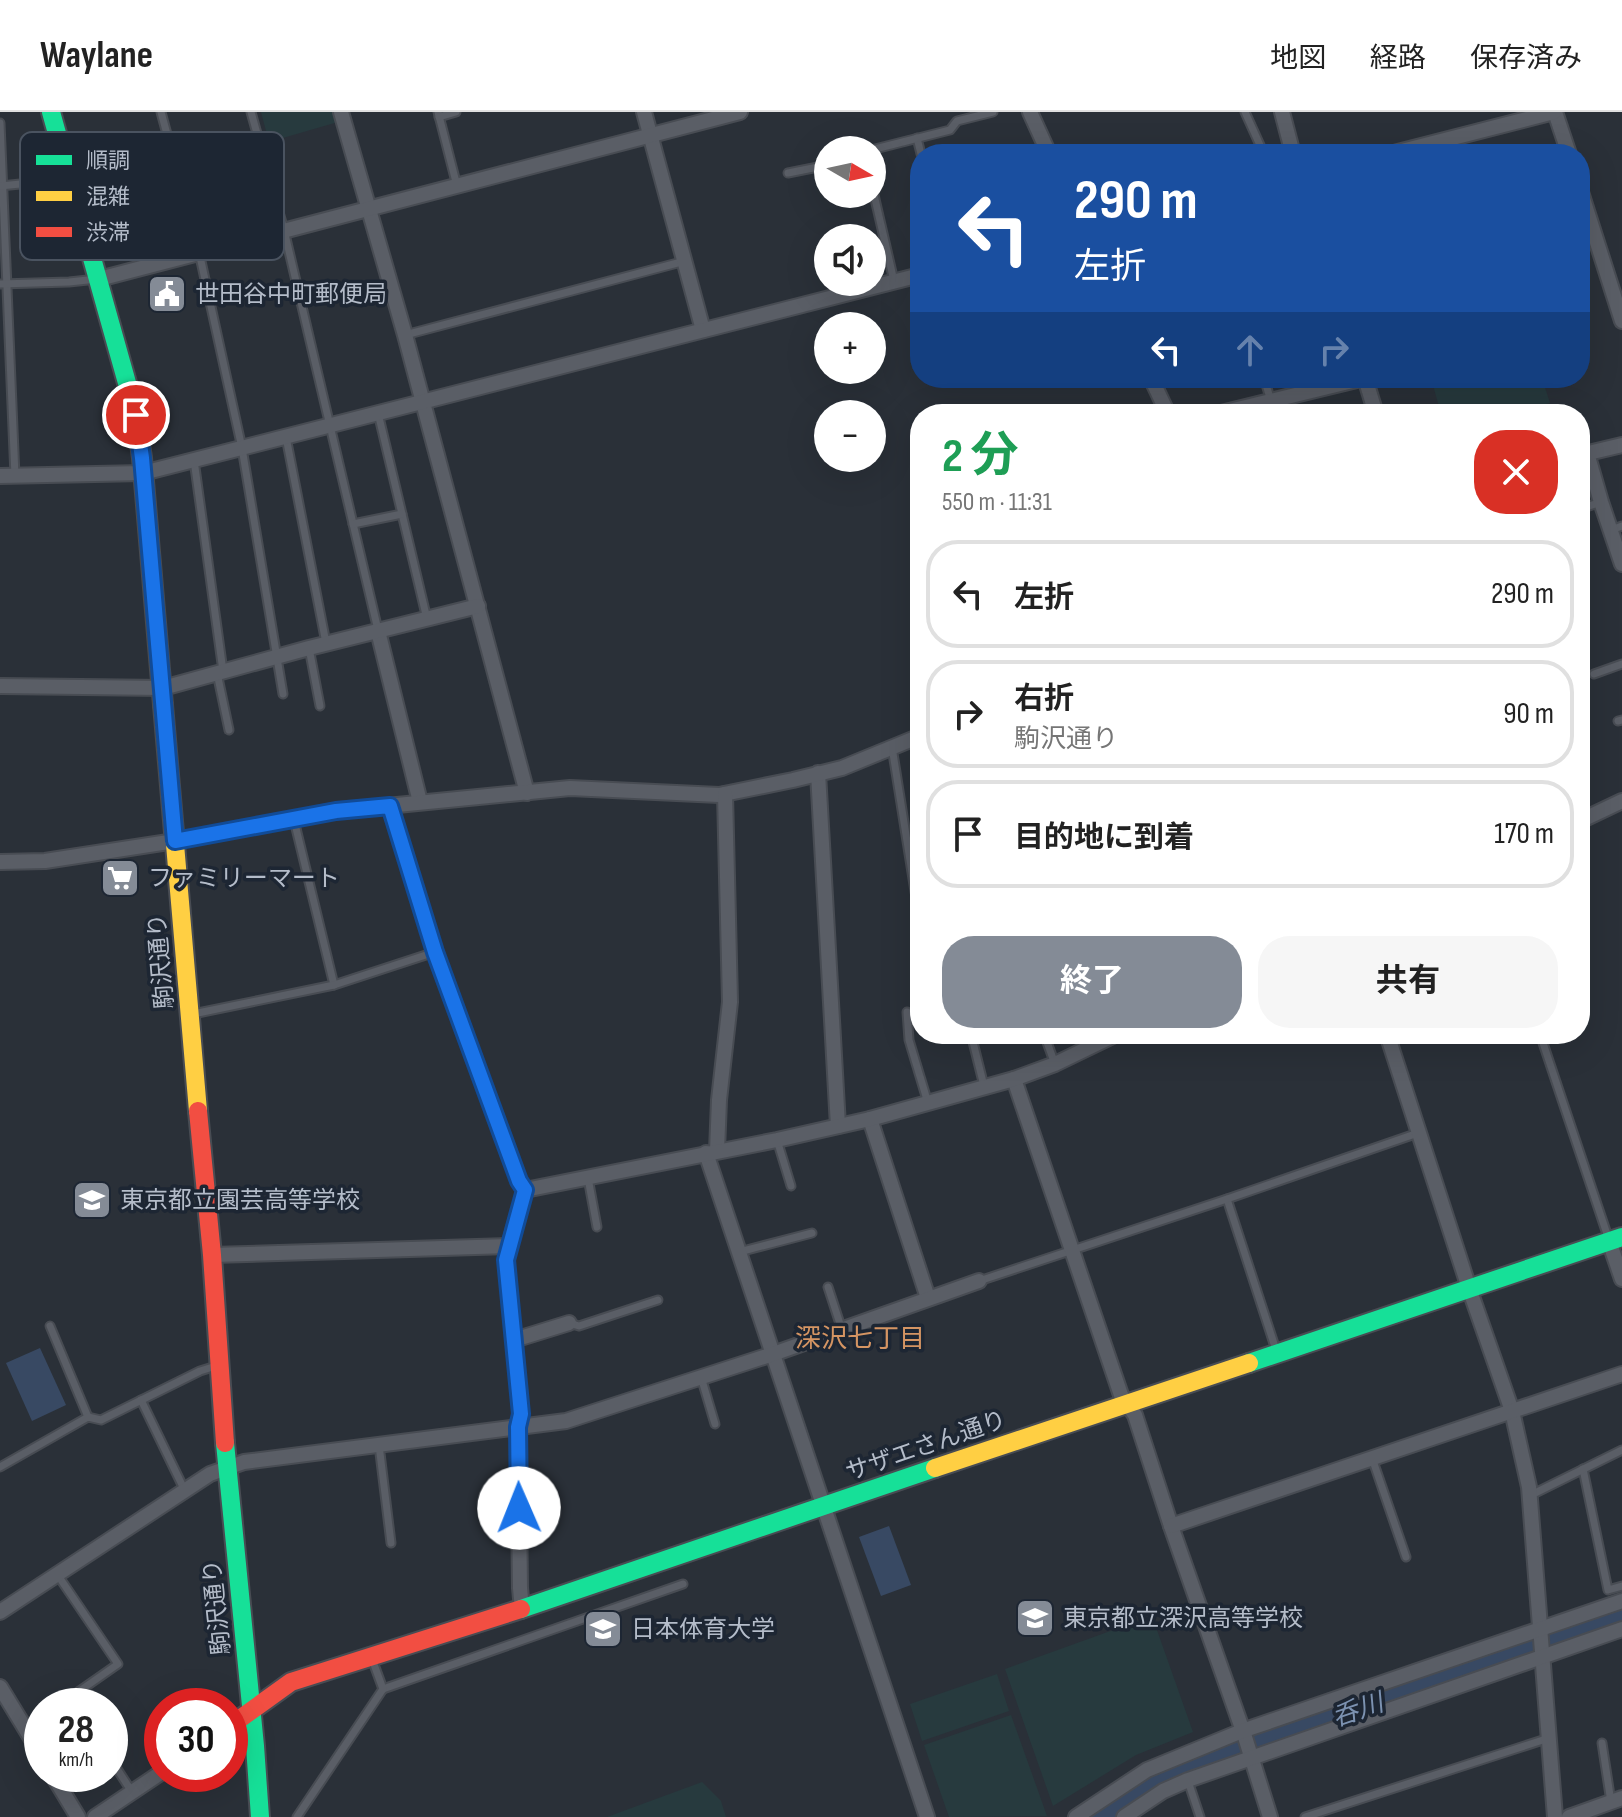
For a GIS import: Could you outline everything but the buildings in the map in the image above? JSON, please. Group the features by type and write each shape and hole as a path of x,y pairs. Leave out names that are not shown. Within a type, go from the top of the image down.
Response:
{"main road":[{"name":"駒沢通り","path":"51,112 57,132"},
{"name":"駒沢通り","path":"93,260 136,415 143,473 212,1255 227,1467 260,1817"},
{"name":"サザエさん通り","path":"248,1712 291,1682 522,1609 1616,1239"}],"street":[{"path":"341,112 405,335 527,793"},
{"path":"644,112 703,330"},
{"path":"284,230 740,112"},
{"path":"1030,112 1044,144"},
{"path":"1282,112 1287,144"},
{"path":"1429,144 1554,112 1565,144"},
{"path":"1590,219 1621,313"},
{"path":"99,279 169,260"},
{"path":"8,476 143,473 910,277"},
{"path":"1259,404 1324,388"},
{"path":"1590,453 1622,445"},
{"path":"1590,471 1601,502 1616,528 1622,564"},
{"path":"0,686 163,688 478,606"},
{"path":"378,631 420,802"},
{"path":"0,862 45,861 336,811 420,802 570,788 725,794 842,768 910,740"},
{"path":"818,773 838,1126"},
{"path":"725,794 730,1002 712,1152 739,1252 927,1817"},
{"path":"1590,816 1622,801"},
{"path":"390,806 435,952 519,1181 525,1190 506,1260 521,1414 518,1427 522,1609"},
{"path":"525,1190 870,1119 1014,1079 1096,1044"},
{"path":"1390,1044 1512,1411 1529,1495 1555,1817"},
{"path":"1014,1079 1121,1395 1135,1415 1270,1817"},
{"path":"870,1119 928,1298"},
{"path":"1616,1239 1622,1279"},
{"path":"212,1255 509,1246"},
{"path":"0,1612 210,1474 227,1467 244,1462 566,1421 773,1354 979,1281"},
{"path":"514,1340 569,1323"},
{"path":"1171,1526 1622,1374"},
{"path":"1076,1817 1147,1770 1622,1601"},
{"path":"1124,1817 1163,1791 1251,1756 1622,1629"},
{"path":"0,1687 24,1726"},
{"path":"95,1817 144,1784"},
{"path":"63,1792 78,1817"},
{"path":"1569,1817 1616,1800"}],"lane":[{"path":"161,112 166,132"},
{"path":"251,112 257,132"},
{"path":"456,112 439,115 457,186"},
{"path":"886,146 950,130 957,121 993,112"},
{"path":"1245,112 1259,144"},
{"path":"0,123 8,476"},
{"path":"917,138 918,144"},
{"path":"788,173 814,168"},
{"path":"877,208 894,281"},
{"path":"284,230 378,631"},
{"path":"201,260 242,448 283,694"},
{"path":"405,335 685,261"},
{"path":"4,284 99,279"},
{"path":"1267,388 1271,401"},
{"path":"378,413 427,619"},
{"path":"286,437 326,644"},
{"path":"194,460 229,730"},
{"path":"1590,506 1601,502"},
{"path":"353,524 402,514"},
{"path":"309,648 320,706"},
{"path":"1594,674 1622,664"},
{"path":"892,747 910,860"},
{"path":"294,820 334,985"},
{"path":"189,1015 334,985 435,952"},
{"path":"907,1012 910,1043"},
{"path":"910,1044 928,1103"},
{"path":"974,1044 984,1086"},
{"path":"1048,1044 1055,1064"},
{"path":"1544,1044 1616,1239"},
{"path":"979,1281 1418,1133"},
{"path":"777,1140 791,1186"},
{"path":"588,1177 597,1227"},
{"path":"1227,1199 1277,1353"},
{"path":"739,1252 812,1233"},
{"path":"828,1287 842,1330"},
{"path":"569,1323 579,1326 658,1300"},
{"path":"50,1326 88,1417"},
{"path":"0,1467 88,1417 101,1420 220,1364"},
{"path":"701,1377 715,1424"},
{"path":"141,1400 185,1491"},
{"path":"379,1445 391,1543"},
{"path":"1529,1495 1622,1450"},
{"path":"1372,1458 1406,1557"},
{"path":"1583,1469 1608,1590 1622,1586"},
{"path":"57,1574 118,1664 84,1688"},
{"path":"297,1817 383,1689 683,1584"},
{"path":"372,1657 383,1689"},
{"path":"1305,1817 1549,1738"},
{"path":"1602,1743 1616,1800"},
{"path":"1188,1780 1200,1817"},
{"path":"128,1786 132,1792"}],"green space":[{"path":"261,112 335,112 338,122 284,138 284,132 266,132"},
{"path":"1434,388 1545,388 1550,403 1547,404 1438,404"},
{"path":"1622,1608 1622,1624 1565,1644 1560,1629"},
{"path":"1152,1616 1193,1732 1136,1755 1053,1806 1005,1669"},
{"path":"1519,1643 1523,1657 1238,1754 1153,1787 1109,1817 1086,1817 1152,1772 1234,1740"},
{"path":"997,1674 1009,1711 922,1741 910,1704"},
{"path":"1011,1715 1047,1816 949,1817 924,1745"},
{"path":"702,1782 721,1801 726,1817 607,1817"}],"water":[{"path":"40,1348 66,1405 32,1421 6,1363"},
{"path":"889,1526 911,1585 881,1596 859,1537"}],"waterway":[{"name":"呑川","path":"1101,1817 1153,1783 1622,1618"}],"traffic: fast":[{"path":"51,112 57,132"},
{"path":"93,260 136,415 163,705"},
{"path":"1249,1363 1622,1237"},
{"path":"225,1443 260,1817"},
{"path":"521,1609 935,1468"}],"traffic: slow":[{"path":"163,705 198,1111"},
{"path":"935,1468 1249,1363"}],"traffic: jam":[{"path":"198,1111 225,1443"},
{"path":"248,1713 291,1682 521,1609"}],"place":[{"name":"世田谷中町郵便局","path":"167,294"},
{"name":"ファミリーマート","path":"120,878"},
{"name":"東京都立園芸高等学校","path":"92,1200"},
{"name":"東京都立深沢高等学校","path":"1035,1618"},
{"name":"日本体育大学","path":"603,1629"}],"district":[{"name":"深沢七丁目","path":"860,1339"}],"route":[{"path":"136,415 175,841 336,811 390,806 435,952 519,1181 525,1190 506,1260 521,1414 518,1427 519,1508"}]}
